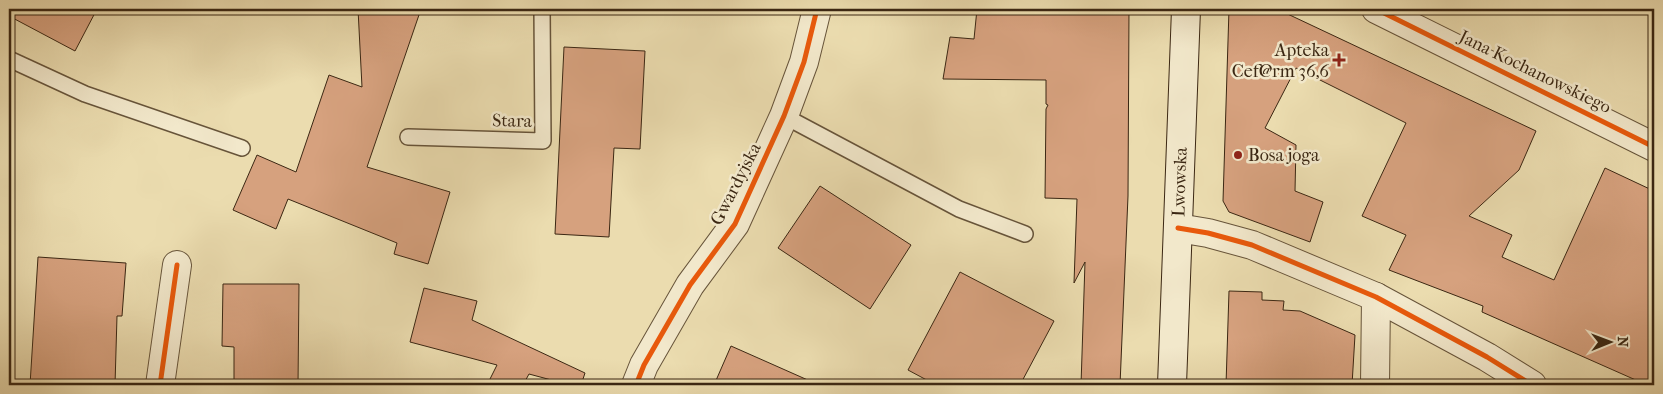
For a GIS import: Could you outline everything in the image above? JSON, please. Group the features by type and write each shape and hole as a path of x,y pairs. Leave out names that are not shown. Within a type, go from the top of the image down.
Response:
{"street":[{"name":"Gwardyjska","path":"636,385 644,365 690,285 735,224 784,116 804,62 817,9"},
{"name":"Lwowska","path":"1172,385 1186,9"},
{"name":"Jana Kochanowskiego","path":"1376,9 1654,147"},
{"path":"1178,228 1208,233 1252,245 1376,297 1487,357 1532,385"},
{"path":"160,385 177,265"},
{"path":"1375,385 1376,297"}],"lane":[{"name":"Stara","path":"408,137 544,140 542,9"},
{"path":"9,59 85,94 242,148"},
{"path":"784,116 959,209 1025,234"}],"building":[{"path":"9,9 97,9 75,51 9,16"},
{"path":"358,9 421,9 367,167 450,192 428,264 394,254 397,243 288,199 276,229 233,210 257,155 296,172 329,75 362,87"},
{"path":"977,9 1129,9 1128,196 1120,385 1081,385 1085,262 1074,283 1077,199 1045,198 1046,109 1048,105 1046,104 1046,80 943,79 950,37 974,39"},
{"path":"1229,9 1277,9 1536,131 1519,170 1469,216 1512,235 1502,257 1554,280 1605,168 1654,191 1654,369 1647,385 1482,312 1483,306 1389,270 1406,235 1362,216 1406,123 1296,68 1265,128 1296,145 1295,191 1323,202 1310,242 1229,212 1223,201"},
{"path":"564,47 645,51 640,149 614,148 609,237 555,234"},
{"path":"820,186 911,245 870,309 778,248"},
{"path":"38,257 126,263 122,316 117,316 115,385 30,385"},
{"path":"960,272 1054,321 1020,385 936,385 908,370"},
{"path":"223,284 299,284 298,385 234,385 234,347 222,346"},
{"path":"424,288 477,301 472,320 585,373 581,385 570,385 529,374 523,385 487,385 497,365 410,342"},
{"path":"1229,291 1262,292 1262,300 1284,301 1283,310 1300,311 1355,335 1352,385 1226,385"},
{"path":"731,346 819,385 714,385"}],"cycle path":[{"path":"636,385 644,365 690,285 735,224 784,116 804,62 817,9"},
{"path":"1376,9 1654,147"},
{"path":"1178,228 1208,233 1252,245 1376,297 1487,357 1532,385"},
{"path":"160,385 177,265"}],"place":[{"name":"Apteka Cef@rm 36,6","path":"1339,60"},
{"name":"Bosa joga","path":"1238,155"}]}
